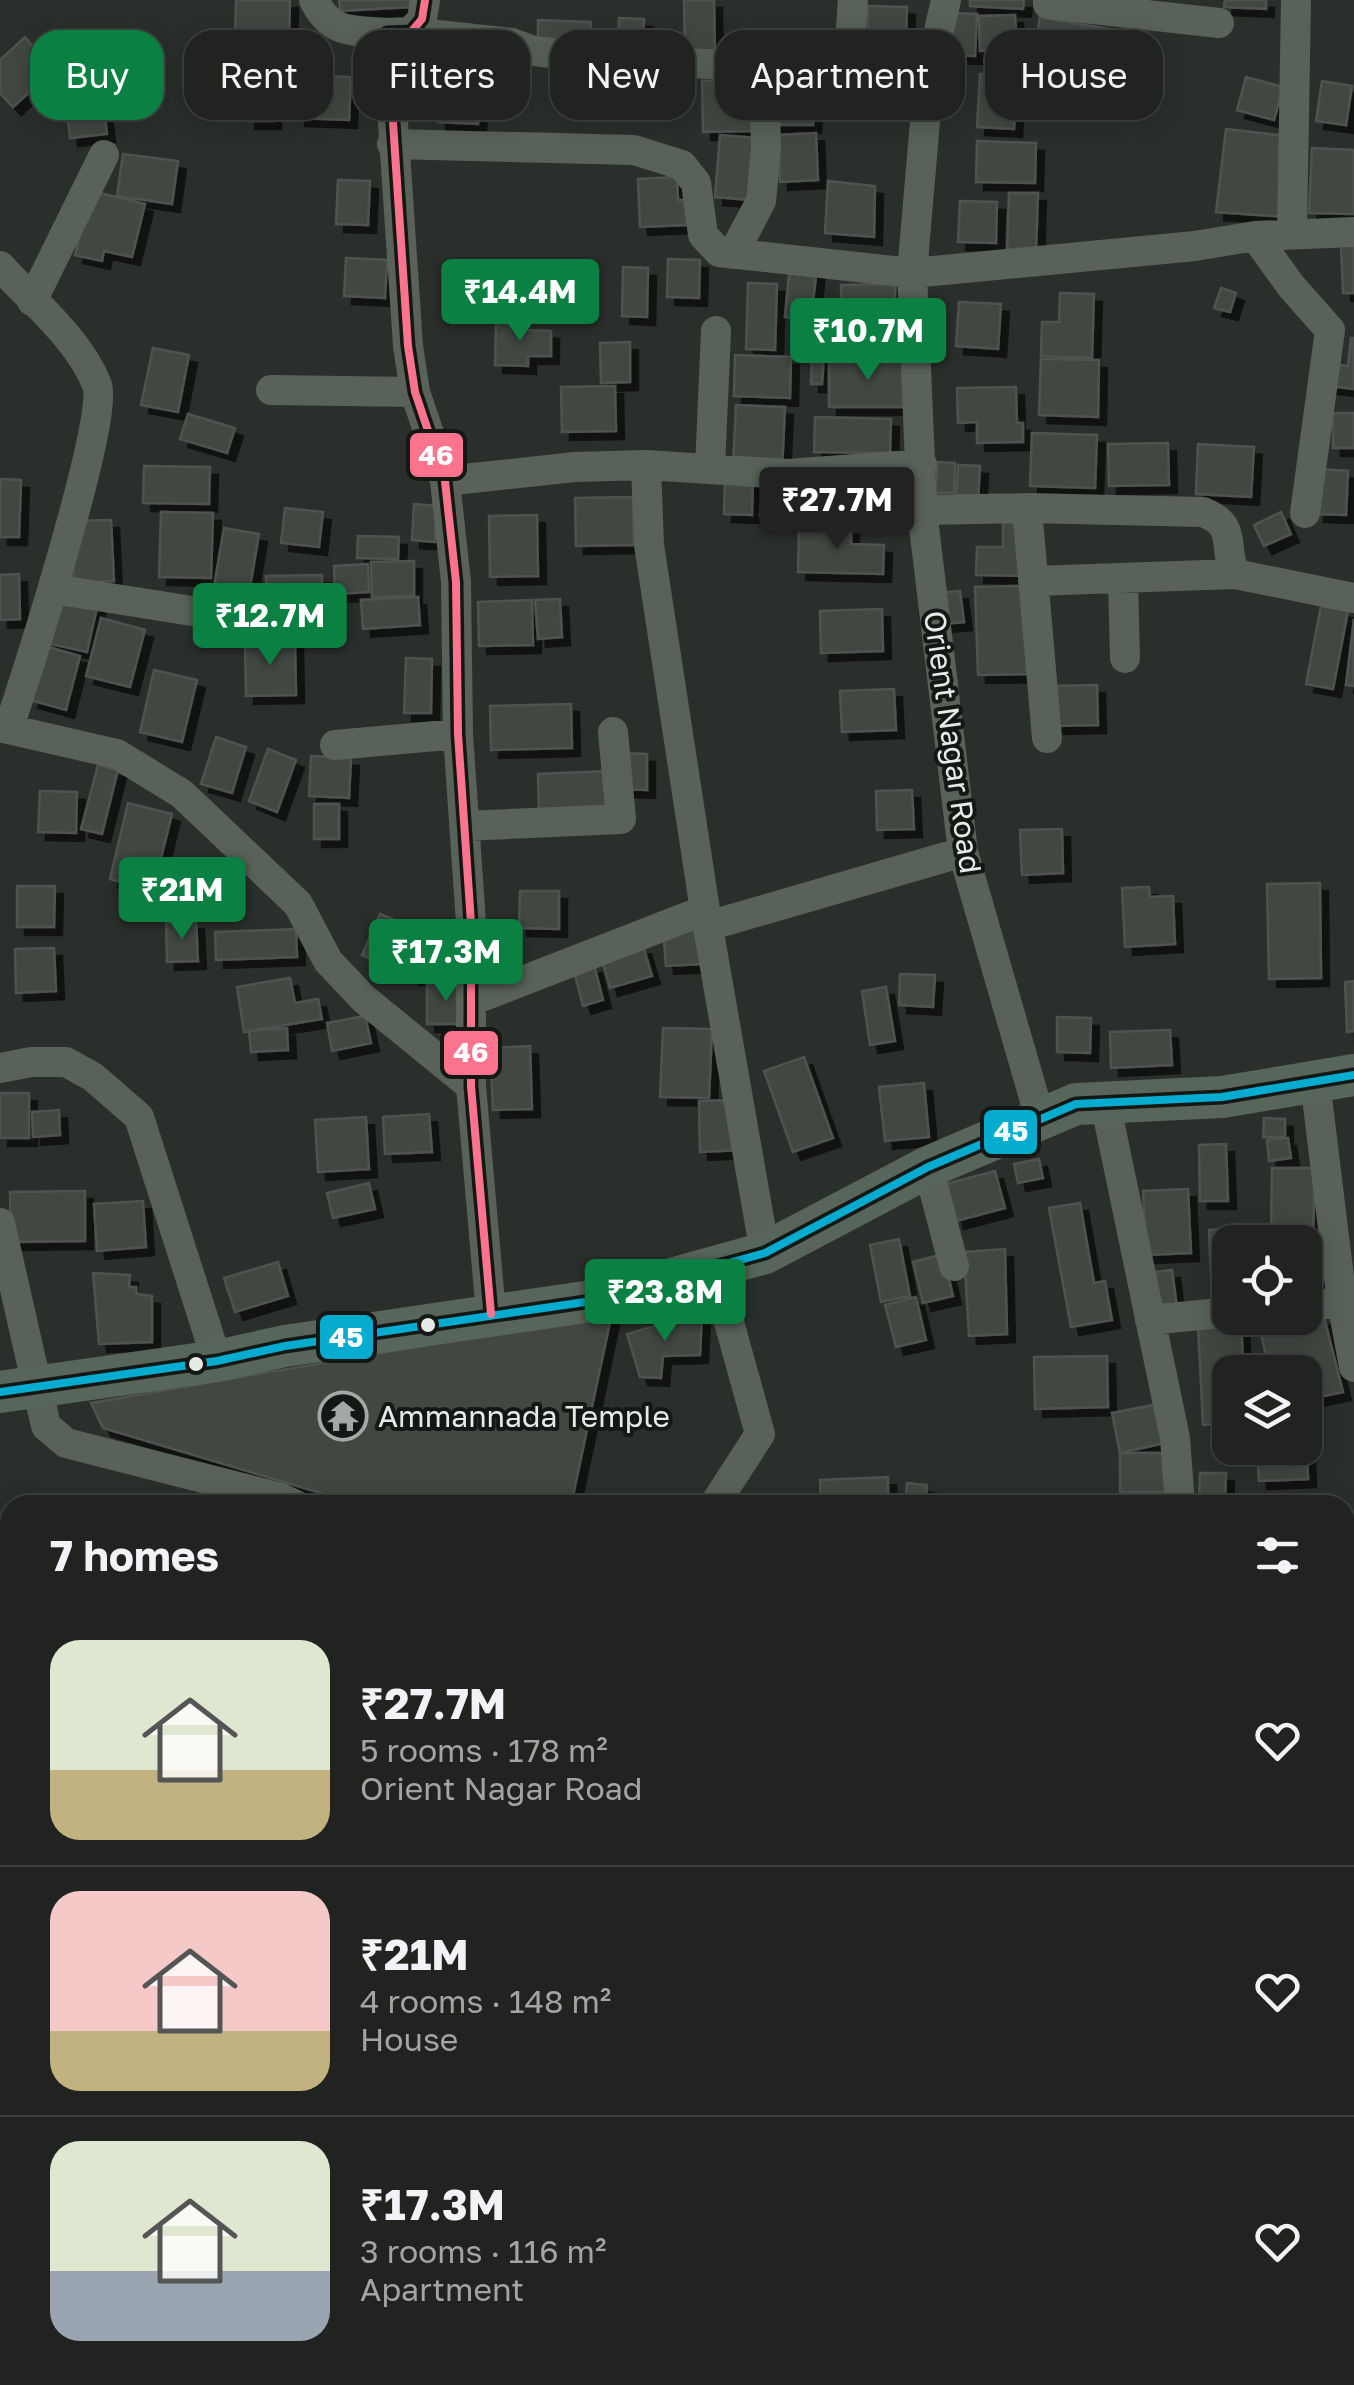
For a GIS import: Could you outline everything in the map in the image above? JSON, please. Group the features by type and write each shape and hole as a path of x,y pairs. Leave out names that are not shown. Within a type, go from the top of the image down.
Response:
{"main road":[{"path":"19,1390 592,1301 765,1253 928,1168 1076,1104 1222,1097 1334,1078"}],"street":[{"path":"314,0 322,18 336,28 368,30"},
{"path":"403,30 422,19 425,0"},
{"path":"850,30 852,0"},
{"name":"Orient Nagar Road","path":"939,30 946,0"},
{"path":"1048,0 1048,4 1218,23"},
{"path":"1292,233 1296,0"},
{"path":"530,50 594,58 764,67 766,149 761,201 733,254"},
{"path":"394,120 392,144 408,346 416,392 445,481 456,582 458,734 471,923 471,1086 491,1314"},
{"name":"Orient Nagar Road","path":"925,120 912,273 922,510 964,852 1040,1118"},
{"path":"392,144 634,150 682,164 696,184 703,235 719,252 912,273 1195,246 1255,236 1354,232"},
{"path":"32,301 104,155"},
{"path":"1255,236 1291,286 1330,330 1305,513"},
{"path":"0,266 82,354 100,389 53,590 5,727 117,754 182,794 298,904 328,961 364,999 471,1086"},
{"path":"710,468 716,331"},
{"path":"271,390 416,392"},
{"path":"445,481 575,467 646,465 788,474 922,464"},
{"path":"646,465 649,545 706,918 765,1253"},
{"path":"1027,508 1046,738"},
{"path":"922,510 1203,512 1218,518 1228,530 1236,574"},
{"path":"1033,581 1236,574 1354,598"},
{"path":"1124,579 1125,658"},
{"path":"53,590 192,611"},
{"path":"464,826 621,819 614,732"},
{"path":"335,744 458,734"},
{"path":"471,1001 706,918 964,852"},
{"path":"0,1068 31,1062 66,1062 94,1077 138,1117 217,1361"},
{"path":"1334,1078 1342,1302 1354,1367"},
{"path":"1105,1102 1175,1438 1179,1495"},
{"path":"928,1168 954,1266"},
{"path":"0,1223 19,1390 46,1426 66,1444 269,1495"},
{"path":"714,1268 760,1434 720,1495"},
{"path":"1322,1304 1342,1302"},
{"path":"1150,1320 1212,1314"}],"building":[{"path":"236,0 290,0 289,30 235,30"},
{"path":"339,0 410,0 411,7 340,11"},
{"path":"684,0 714,0 715,56 695,56 695,30 685,30"},
{"path":"970,0 1024,0 1023,9 970,6"},
{"path":"1225,0 1266,0 1266,9 1224,7"},
{"path":"868,6 907,7 906,30 868,30"},
{"path":"951,13 977,14 975,56 965,56 965,30 950,30"},
{"path":"1015,15 1016,30 985,30 985,51 980,51 979,16"},
{"path":"1040,17 1109,29 1109,30 1038,30"},
{"path":"619,18 644,19 643,30 618,30"},
{"path":"538,20 591,22 591,30 550,30 550,45 538,45"},
{"path":"25,37 30,43 30,92 13,107 0,93 0,60"},
{"path":"980,74 985,74 985,120 1015,120 1014,129 977,127"},
{"path":"333,77 351,77 349,120 333,119"},
{"path":"1246,77 1283,87 1274,120 1237,110"},
{"path":"702,81 715,81 715,120 757,120 757,131 703,132"},
{"path":"1322,81 1352,86 1346,125 1316,121"},
{"path":"68,120 105,120 107,134 70,138"},
{"path":"438,120 478,120 478,124"},
{"path":"774,120 813,120 813,125 774,125"},
{"path":"1226,129 1286,136 1287,217 1216,212"},
{"path":"816,133 818,180 780,182 778,135"},
{"path":"720,135 755,138 750,200 715,197"},
{"path":"977,141 1036,143 1035,183 976,182"},
{"path":"1312,148 1354,150 1354,214 1309,213"},
{"path":"123,154 178,161 172,204 117,196"},
{"path":"677,177 678,200 687,200 687,225 640,227 638,179"},
{"path":"338,180 370,181 368,225 336,224"},
{"path":"828,181 875,186 874,237 825,233"},
{"path":"91,191 145,204 132,257 104,251 102,261 75,255"},
{"path":"1009,193 1038,193 1036,252 1007,251"},
{"path":"960,201 997,202 996,243 958,242"},
{"path":"1354,245 1354,293 1343,293 1341,246"},
{"path":"346,258 387,260 385,298 344,296"},
{"path":"668,259 700,260 699,298 667,297"},
{"path":"790,264 817,267 811,320 785,317"},
{"path":"623,267 648,268 647,317 622,316"},
{"path":"748,283 777,284 775,350 746,349"},
{"path":"895,284 896,340 842,341 841,285"},
{"path":"1221,288 1236,293 1230,312 1214,308"},
{"path":"1060,293 1094,294 1092,358 1041,356 1042,322 1059,322"},
{"path":"959,302 1001,304 998,349 956,346"},
{"path":"496,323 527,324 527,330 551,331 551,356 528,356 528,366 495,365"},
{"path":"1351,338 1354,389 1329,386 1332,364 1348,366"},
{"path":"630,342 630,382 601,383 600,343"},
{"path":"153,348 189,355 178,412 141,405"},
{"path":"812,353 824,354 822,384 811,384"},
{"path":"735,355 791,357 790,398 734,396"},
{"path":"906,359 906,407 829,407 829,360"},
{"path":"1041,359 1099,360 1098,417 1039,415"},
{"path":"615,386 616,431 562,432 561,387"},
{"path":"1016,387 1017,423 1023,423 1023,442 977,443 977,422 958,423 957,388"},
{"path":"736,405 785,407 782,469 733,467"},
{"path":"1333,413 1354,413 1354,448 1333,448"},
{"path":"188,414 235,428 227,453 180,439"},
{"path":"815,417 891,419 890,453 814,452"},
{"path":"1032,433 1097,435 1095,488 1030,486"},
{"path":"1168,443 1169,485 1109,486 1108,444"},
{"path":"1198,444 1254,447 1251,497 1196,494"},
{"path":"937,462 955,463 954,493 936,493"},
{"path":"958,465 980,466 978,500 956,499"},
{"path":"144,466 210,467 209,504 143,503"},
{"path":"1319,469 1348,471 1346,515 1316,514"},
{"path":"0,479 21,480 19,537 0,537"},
{"path":"725,480 753,481 752,515 724,514"},
{"path":"883,481 884,514 814,515 814,483"},
{"path":"763,482 784,484 780,518 760,516"},
{"path":"633,497 634,545 576,546 575,498"},
{"path":"414,504 437,506 435,542 412,540"},
{"path":"285,508 323,512 319,547 281,543"},
{"path":"161,512 213,513 211,578 159,577"},
{"path":"1281,512 1291,534 1264,546 1254,525"},
{"path":"537,515 538,576 490,577 489,516"},
{"path":"111,520 114,581 74,583 71,521"},
{"path":"1003,521 1026,522 1025,576 976,575 977,547 1003,547"},
{"path":"799,526 851,527 851,544 884,545 883,574 798,572"},
{"path":"224,528 259,534 249,593 214,587"},
{"path":"358,536 399,537 398,559 357,558"},
{"path":"414,561 414,596 372,597 371,562"},
{"path":"368,564 369,592 335,594 334,566"},
{"path":"19,574 20,619 0,620 0,575"},
{"path":"322,575 323,630 267,631 266,576"},
{"path":"1024,586 1027,674 978,675 975,587"},
{"path":"960,591 964,622 942,624 938,593"},
{"path":"57,595 98,603 87,652 47,643"},
{"path":"418,597 420,625 363,629 361,600"},
{"path":"560,599 562,637 538,639 535,600"},
{"path":"532,600 533,645 479,646 478,602"},
{"path":"1321,606 1348,611 1333,689 1306,684"},
{"path":"882,609 883,651 821,653 820,611"},
{"path":"101,618 145,630 130,687 86,676"},
{"path":"1354,619 1354,686 1346,685"},
{"path":"295,640 296,695 246,696 245,641"},
{"path":"45,646 80,656 66,710 30,700"},
{"path":"406,658 432,659 431,713 404,713"},
{"path":"154,670 197,680 182,742 140,732"},
{"path":"1097,685 1098,725 1055,726 1054,686"},
{"path":"894,689 896,730 842,732 840,691"},
{"path":"571,704 572,748 491,750 490,706"},
{"path":"216,737 246,747 232,793 201,784"},
{"path":"268,749 296,760 277,812 249,801"},
{"path":"622,753 647,754 647,790 622,789"},
{"path":"311,756 351,758 349,798 309,796"},
{"path":"98,765 118,770 102,834 81,829"},
{"path":"609,771 610,813 539,816 538,774"},
{"path":"912,790 914,829 877,830 876,791"},
{"path":"40,791 77,792 76,833 38,832"},
{"path":"128,803 172,814 153,890 110,879"},
{"path":"314,804 339,804 339,839 314,839"},
{"path":"1062,829 1063,873 1022,875 1020,830"},
{"path":"1320,883 1321,978 1269,979 1267,884"},
{"path":"17,886 55,886 54,927 17,927"},
{"path":"1149,887 1150,897 1173,896 1175,944 1125,947 1122,888"},
{"path":"520,891 559,891 559,929 519,928"},
{"path":"380,914 407,925 389,967 362,955"},
{"path":"196,921 198,961 167,962 166,923"},
{"path":"462,926 464,975 411,977 409,928"},
{"path":"698,928 700,964 666,966 663,930"},
{"path":"296,929 297,957 216,960 215,932"},
{"path":"643,946 652,976 610,988 601,957"},
{"path":"54,948 56,991 16,993 15,949"},
{"path":"594,965 603,1000 583,1006 574,971"},
{"path":"900,974 935,975 933,1007 899,1005"},
{"path":"290,978 295,1003 318,999 322,1019 244,1032 237,987"},
{"path":"1354,981 1354,1031 1347,1032 1345,982"},
{"path":"427,983 464,983 464,1024 427,1024"},
{"path":"886,987 895,1041 870,1045 862,991"},
{"path":"365,1016 371,1043 332,1051 327,1023"},
{"path":"1057,1017 1091,1018 1090,1053 1057,1052"},
{"path":"287,1028 288,1050 251,1052 249,1031"},
{"path":"663,1028 712,1029 709,1098 660,1097"},
{"path":"1170,1030 1172,1065 1111,1068 1110,1032"},
{"path":"530,1046 532,1109 493,1110 490,1048"},
{"path":"804,1057 833,1138 793,1152 764,1071"},
{"path":"924,1083 929,1137 885,1141 879,1087"},
{"path":"0,1093 29,1093 29,1138 0,1138"},
{"path":"738,1100 740,1150 700,1152 699,1101"},
{"path":"59,1110 60,1135 33,1137 32,1112"},
{"path":"429,1114 432,1152 385,1154 383,1117"},
{"path":"366,1117 369,1169 318,1172 315,1120"},
{"path":"1264,1118 1285,1119 1285,1137 1263,1137"},
{"path":"1288,1138 1291,1158 1269,1161 1267,1140"},
{"path":"1226,1144 1228,1201 1200,1201 1199,1145"},
{"path":"1039,1159 1043,1178 1018,1183 1014,1164"},
{"path":"1272,1168 1315,1168 1313,1225 1271,1225"},
{"path":"995,1171 1005,1208 956,1221 946,1184"},
{"path":"369,1183 375,1209 333,1218 327,1193"},
{"path":"1188,1189 1191,1253 1146,1255 1143,1191"},
{"path":"85,1191 85,1241 11,1242 10,1192"},
{"path":"143,1201 146,1247 97,1251 94,1204"},
{"path":"1080,1203 1094,1283 1105,1281 1112,1320 1071,1327 1049,1208"},
{"path":"1209,1230 1212,1230 1212,1296"},
{"path":"899,1239 910,1296 881,1302 870,1245"},
{"path":"1005,1249 1007,1334 969,1336 964,1252"},
{"path":"943,1254 953,1296 923,1303 913,1262"},
{"path":"278,1262 288,1296 235,1312 224,1278"},
{"path":"1172,1270 1177,1308 1153,1311 1147,1273"},
{"path":"93,1273 130,1275 129,1287 136,1287 137,1294 152,1296 152,1342 99,1344"},
{"path":"916,1297 926,1340 896,1347 885,1305"},
{"path":"702,1312 700,1355 663,1356 661,1378 640,1377 627,1334"},
{"name":"Ammannada Temple","path":"612,1313 573,1495 327,1495 103,1428 91,1403"},
{"path":"1322,1317 1343,1392 1322,1396 1322,1355 1266,1355 1261,1335 1322,1335"},
{"path":"1212,1324 1212,1335 1242,1335 1243,1355 1212,1355 1212,1424 1203,1425 1198,1325"},
{"path":"1107,1356 1108,1407 1035,1409 1034,1357"},
{"path":"1158,1404 1165,1443 1120,1453 1112,1413"},
{"path":"1120,1453 1167,1453 1168,1492 1120,1492"},
{"path":"1258,1465 1307,1465 1308,1479 1259,1481"},
{"path":"1200,1473 1226,1473 1225,1495 1199,1495"},
{"path":"888,1477 888,1495 821,1495 820,1480"},
{"path":"907,1483 927,1485 926,1495 906,1495"}],"transit line":[{"name":"46","path":"425,0 422,19 411,32 387,33 408,346 415,392 445,481 456,582 458,734 471,923 471,1086 491,1314"},
{"name":"45","path":"0,1392 592,1301 765,1253 928,1167 1076,1104 1222,1097 1354,1075"}],"place":[{"name":"Ammannada Temple","path":"343,1416"}]}
